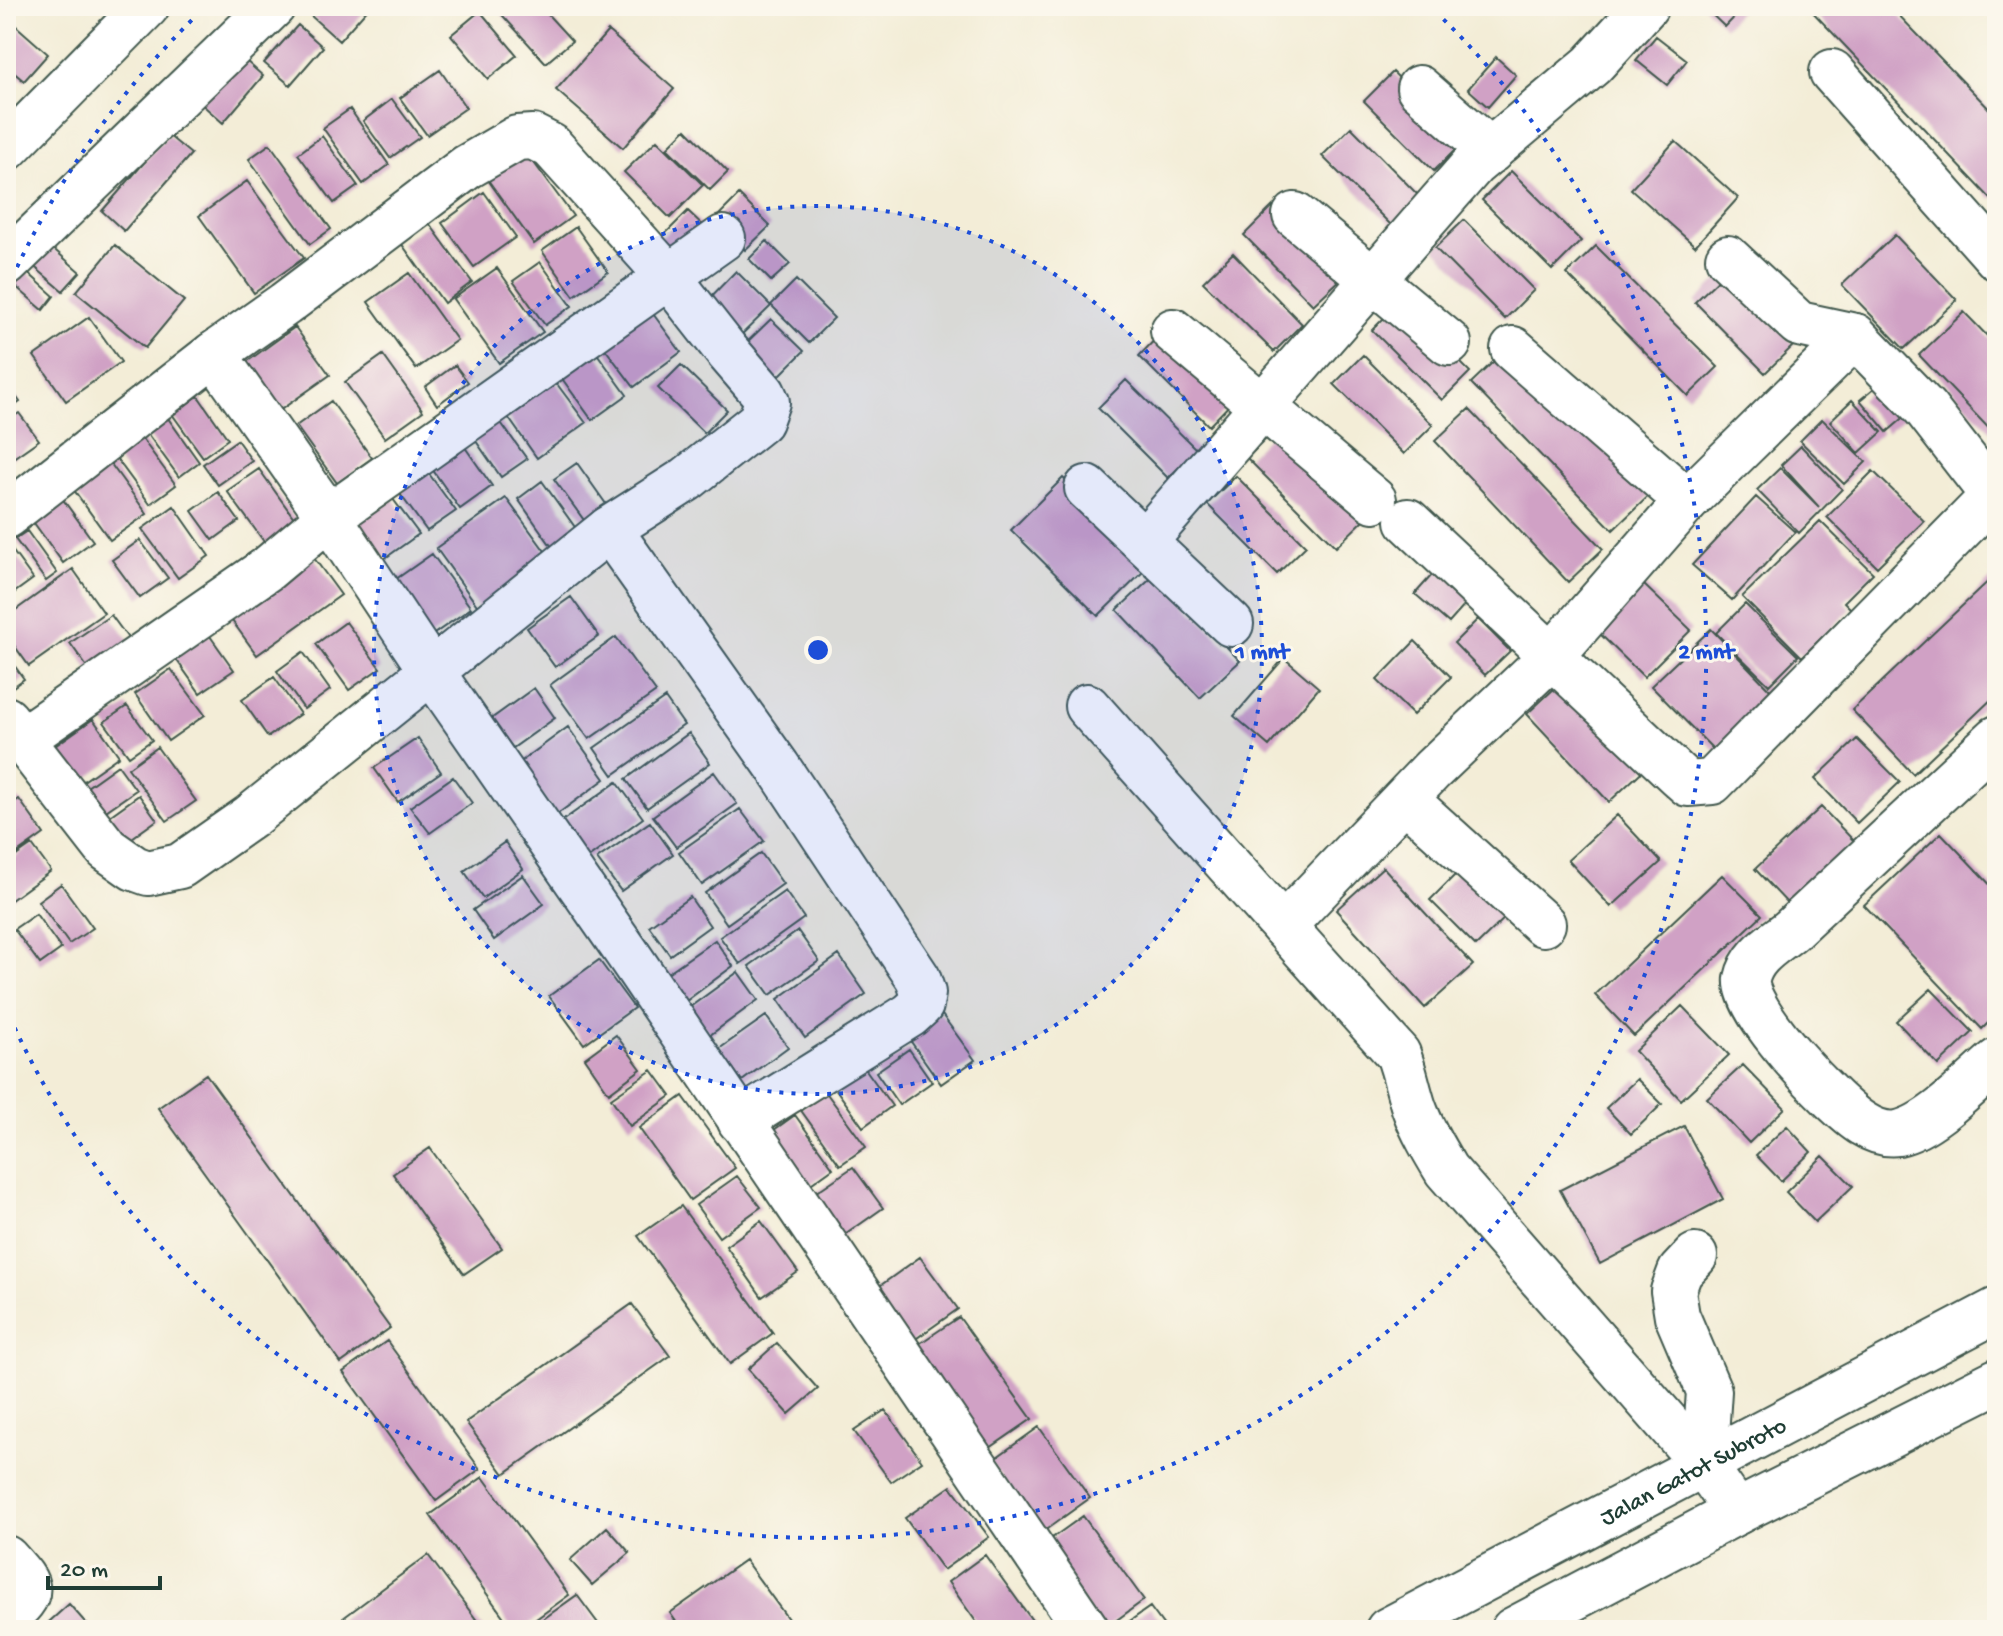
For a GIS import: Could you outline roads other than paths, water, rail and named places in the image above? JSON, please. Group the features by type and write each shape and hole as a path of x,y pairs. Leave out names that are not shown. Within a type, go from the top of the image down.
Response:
{"street":[{"path":"6,149 147,6"},
{"path":"9,249 273,6"},
{"path":"1144,542 1473,165 1592,65 1646,6"},
{"path":"1832,72 1997,258"},
{"path":"1419,88 1491,151"},
{"path":"6,516 214,354 467,167 517,138 533,137 551,146 668,276 763,393 767,402 760,421 687,479 609,529 250,817 180,866 148,873 134,868 107,849 14,729 267,569 329,517 668,276 723,238"},
{"path":"1295,215 1449,343"},
{"path":"1173,331 1391,511 1688,784 1712,782 1988,501 1987,488 1925,408 1855,336 1799,324 1728,258"},
{"path":"1283,926 1405,799 1551,657 1687,501 1855,336"},
{"path":"1513,349 1687,501"},
{"path":"214,354 329,517 1087,1630"},
{"path":"1087,488 1231,624"},
{"path":"609,529 778,767 918,978 923,993 921,1005 910,1015 740,1121"},
{"path":"1087,706 1398,1054 1428,1142 1446,1170 1704,1465 1737,1512"},
{"path":"1997,738 1791,930 1756,958 1746,981 1750,1000 1818,1086 1860,1123 1878,1132 1896,1134 1915,1128 1997,1061"},
{"path":"1405,799 1543,924"},
{"path":"1695,1256 1680,1272 1673,1291 1677,1316 1709,1391 1704,1465"},
{"name":"Jalan Gatot Subroto","path":"1388,1630 1997,1310"},
{"path":"1513,1630 1737,1512 1997,1381"},
{"path":"6,1558 28,1583 29,1591 25,1600 6,1617"}]}
